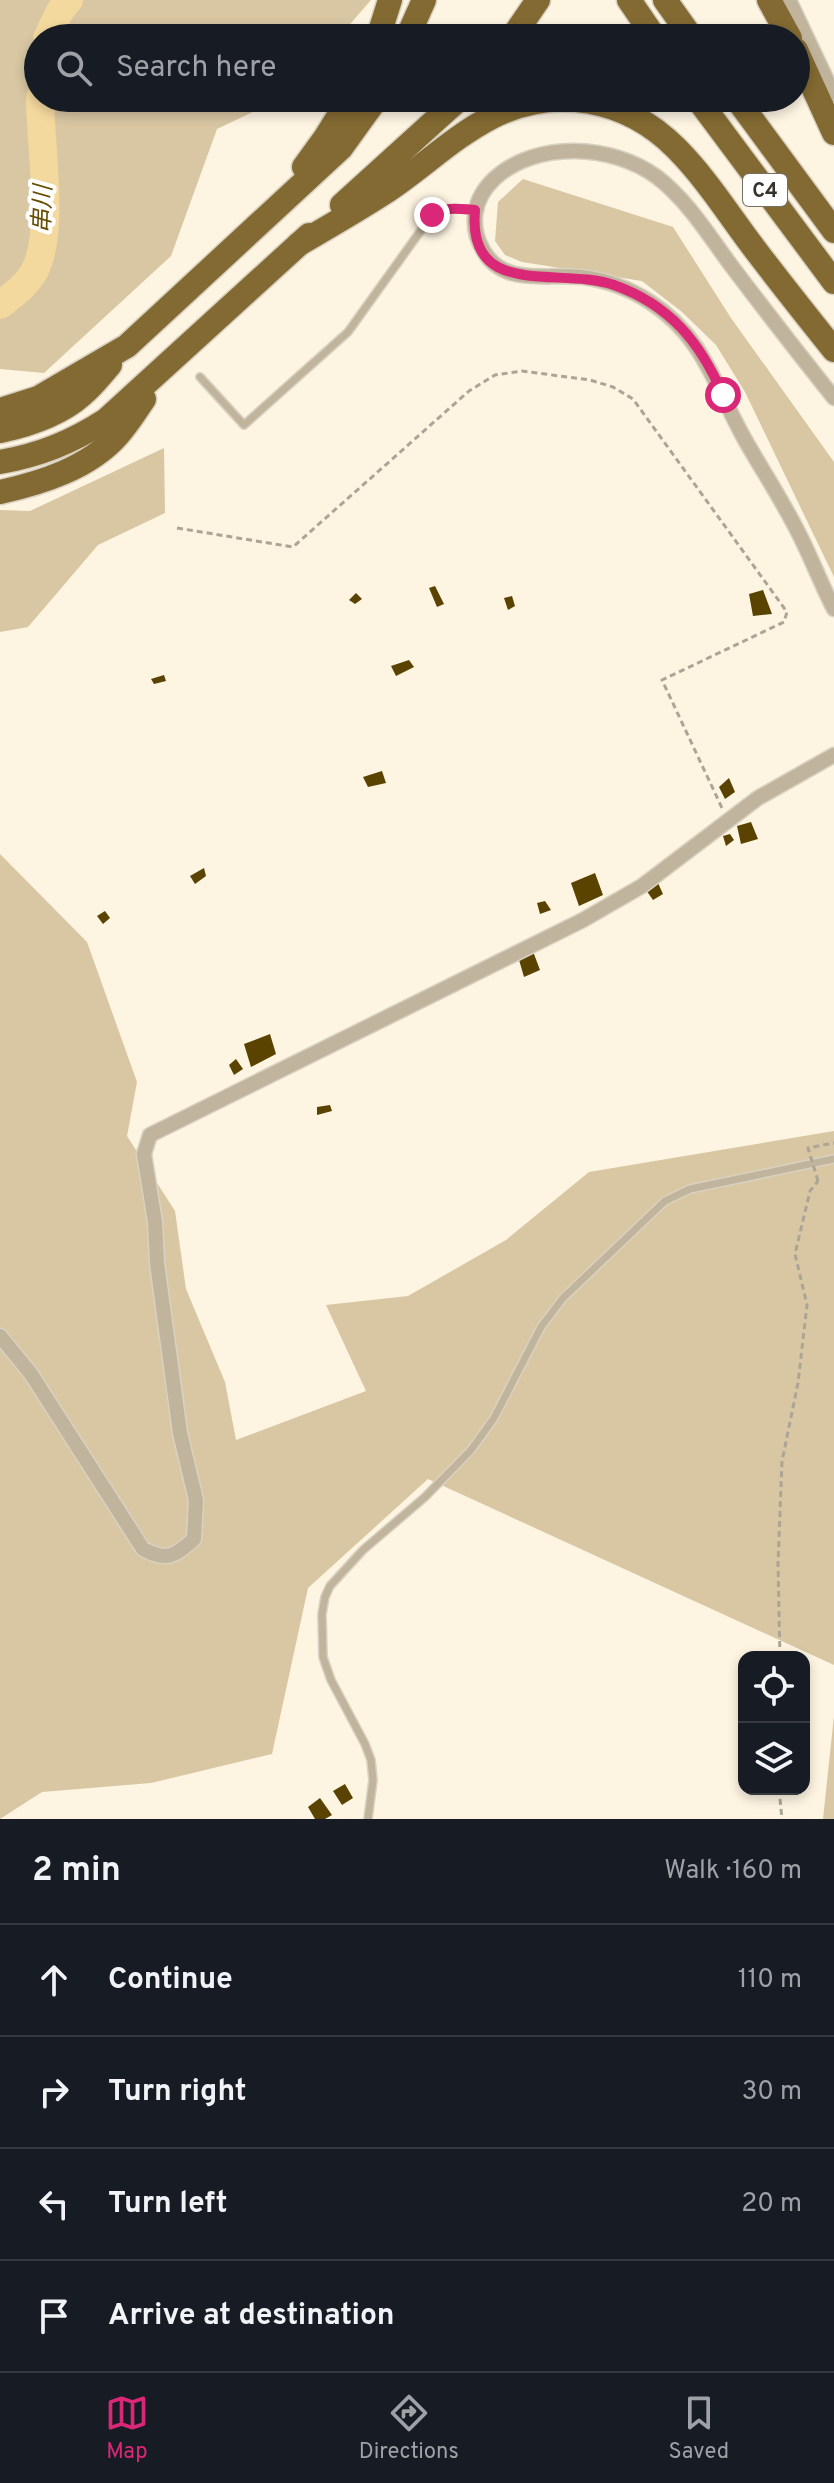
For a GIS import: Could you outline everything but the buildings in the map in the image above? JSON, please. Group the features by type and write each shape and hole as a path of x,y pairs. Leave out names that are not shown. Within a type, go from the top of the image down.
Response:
{"highway":[{"path":"382,24 390,0"},
{"path":"413,24 424,0"},
{"path":"522,24 538,0"},
{"path":"629,0 645,24"},
{"path":"665,0 682,24"},
{"path":"769,0 782,24"},
{"path":"810,81 834,133"},
{"path":"261,223 341,112"},
{"path":"0,431 30,423 127,346 341,148 367,112"},
{"path":"0,462 47,451 88,446 117,437 175,358 445,112"},
{"path":"299,244 389,189 457,138 503,112"},
{"path":"625,112 675,147 834,350"},
{"name":"C4","path":"707,112 834,282"},
{"name":"C4","path":"746,112 834,231"},
{"path":"0,410 61,397"},
{"path":"0,492 52,477 88,446"}],"street":[{"path":"789,0 800,24"},
{"path":"810,44 834,95"},
{"path":"834,398 688,208 664,183 639,167 599,153 565,151 523,160 496,178 482,195 475,210 476,238 485,255 502,269 523,276 581,277 614,285 649,301 686,332 707,361 744,438 798,532 834,609"},
{"path":"0,1336 31,1374 143,1549 158,1557 177,1554 194,1539 196,1500 180,1433 157,1263 155,1222 144,1154 150,1135 583,920 642,886 758,798 834,755"}],"lane":[{"path":"200,377 244,425 348,332 432,215 449,209 475,210"},
{"path":"368,1819 373,1780 371,1760 331,1680 323,1657 322,1614 330,1586 351,1560 425,1497 471,1450 494,1418 541,1327 563,1298 665,1201 690,1189 834,1159"}],"path":[{"path":"177,528 293,547 469,391 495,375 522,371 590,380 613,387 633,399 787,612 784,622 662,680 728,820"},
{"path":"780,1651 778,1564 782,1461 798,1383 807,1305 795,1254 810,1191 818,1181 808,1148 834,1143"},
{"path":"780,1795 782,1819"}],"shaded area":[{"path":"0,0 371,0 350,24 24,24 24,112 253,112 217,129 171,256 44,373 0,369"},
{"path":"523,179 673,227 731,318 834,462 834,577 745,392 716,345 682,312 642,281 522,262 505,255 495,241 498,202"},
{"path":"164,448 165,513 98,545 28,627 0,632 0,510 30,511"},
{"path":"0,854 87,942 137,1082 127,1136 175,1211 186,1289 225,1382 236,1440 366,1391 326,1305 408,1296 506,1240 589,1172 834,1131 834,1665 810,1654 810,1651 803,1651 428,1479 308,1588 272,1754 151,1783 42,1792 0,1819"},
{"path":"834,1716 834,1819 823,1819"}],"waterway":[{"name":"串川","path":"54,24 69,0"},
{"name":"串川","path":"0,305 28,280 41,253 45,186 41,112"}],"route":[{"path":"432,215 449,209 475,210 476,238 485,255 492,263 512,274 598,280 649,301 694,341 723,395"}]}
